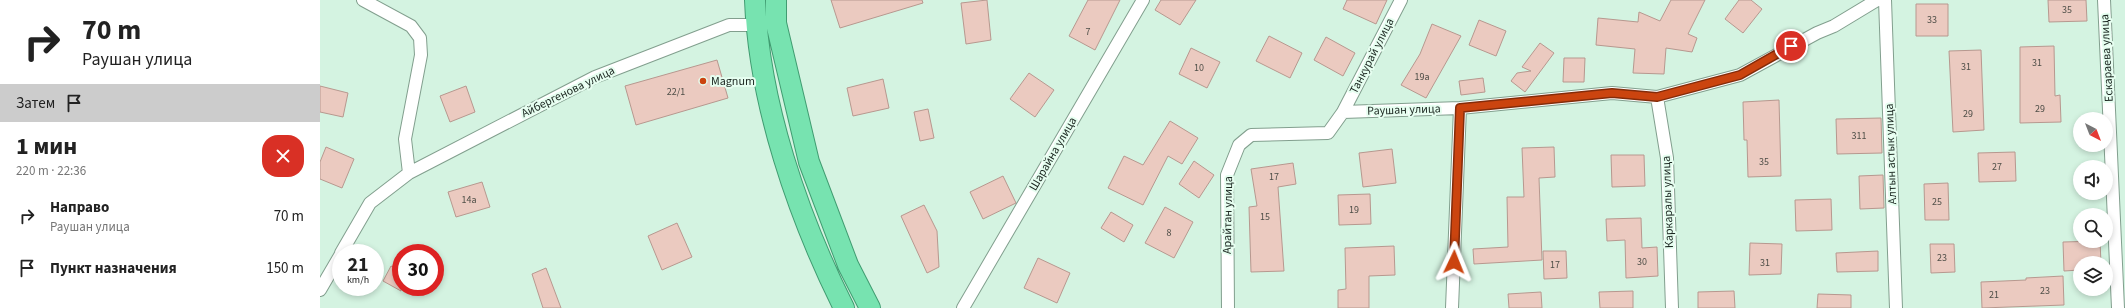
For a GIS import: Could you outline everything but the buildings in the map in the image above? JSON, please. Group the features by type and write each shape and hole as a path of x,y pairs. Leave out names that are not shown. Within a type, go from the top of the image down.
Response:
{"highway":[{"path":"755,0 756,25 776,134 821,262 844,308"},
{"path":"776,0 776,23 809,162 848,265 870,308"}],"street":[{"path":"363,0 410,26 420,38 421,55 405,139 410,173"},
{"name":"Шарайна улица","path":"963,308 1143,0"},
{"name":"Танкурай улица","path":"1343,112 1401,0"},
{"name":"Раушан улица","path":"1343,112 1460,108 1612,93 1657,97 1740,75 1817,32 1834,26 1877,0"},
{"name":"Алтын астык улица","path":"1885,0 1896,308"},
{"name":"Ескараева улица","path":"2104,0 2118,308"},
{"name":"Айбергенова улица","path":"346,244 370,203 410,173 595,77 729,25 756,25"},
{"name":"Каркаралы улица","path":"1657,97 1667,158 1672,308"},
{"path":"1452,308 1460,108"},
{"name":"Арайтан улица","path":"1228,308 1227,175 1239,145 1251,135 1328,134 1343,112"},
{"name":"Айбергенова улица","path":"320,290 332,269"}],"place":[{"name":"Magnum","path":"703,81"}],"route":[{"path":"1454,262 1460,108 1548,101 1612,93 1657,97 1740,75 1791,46"}]}
